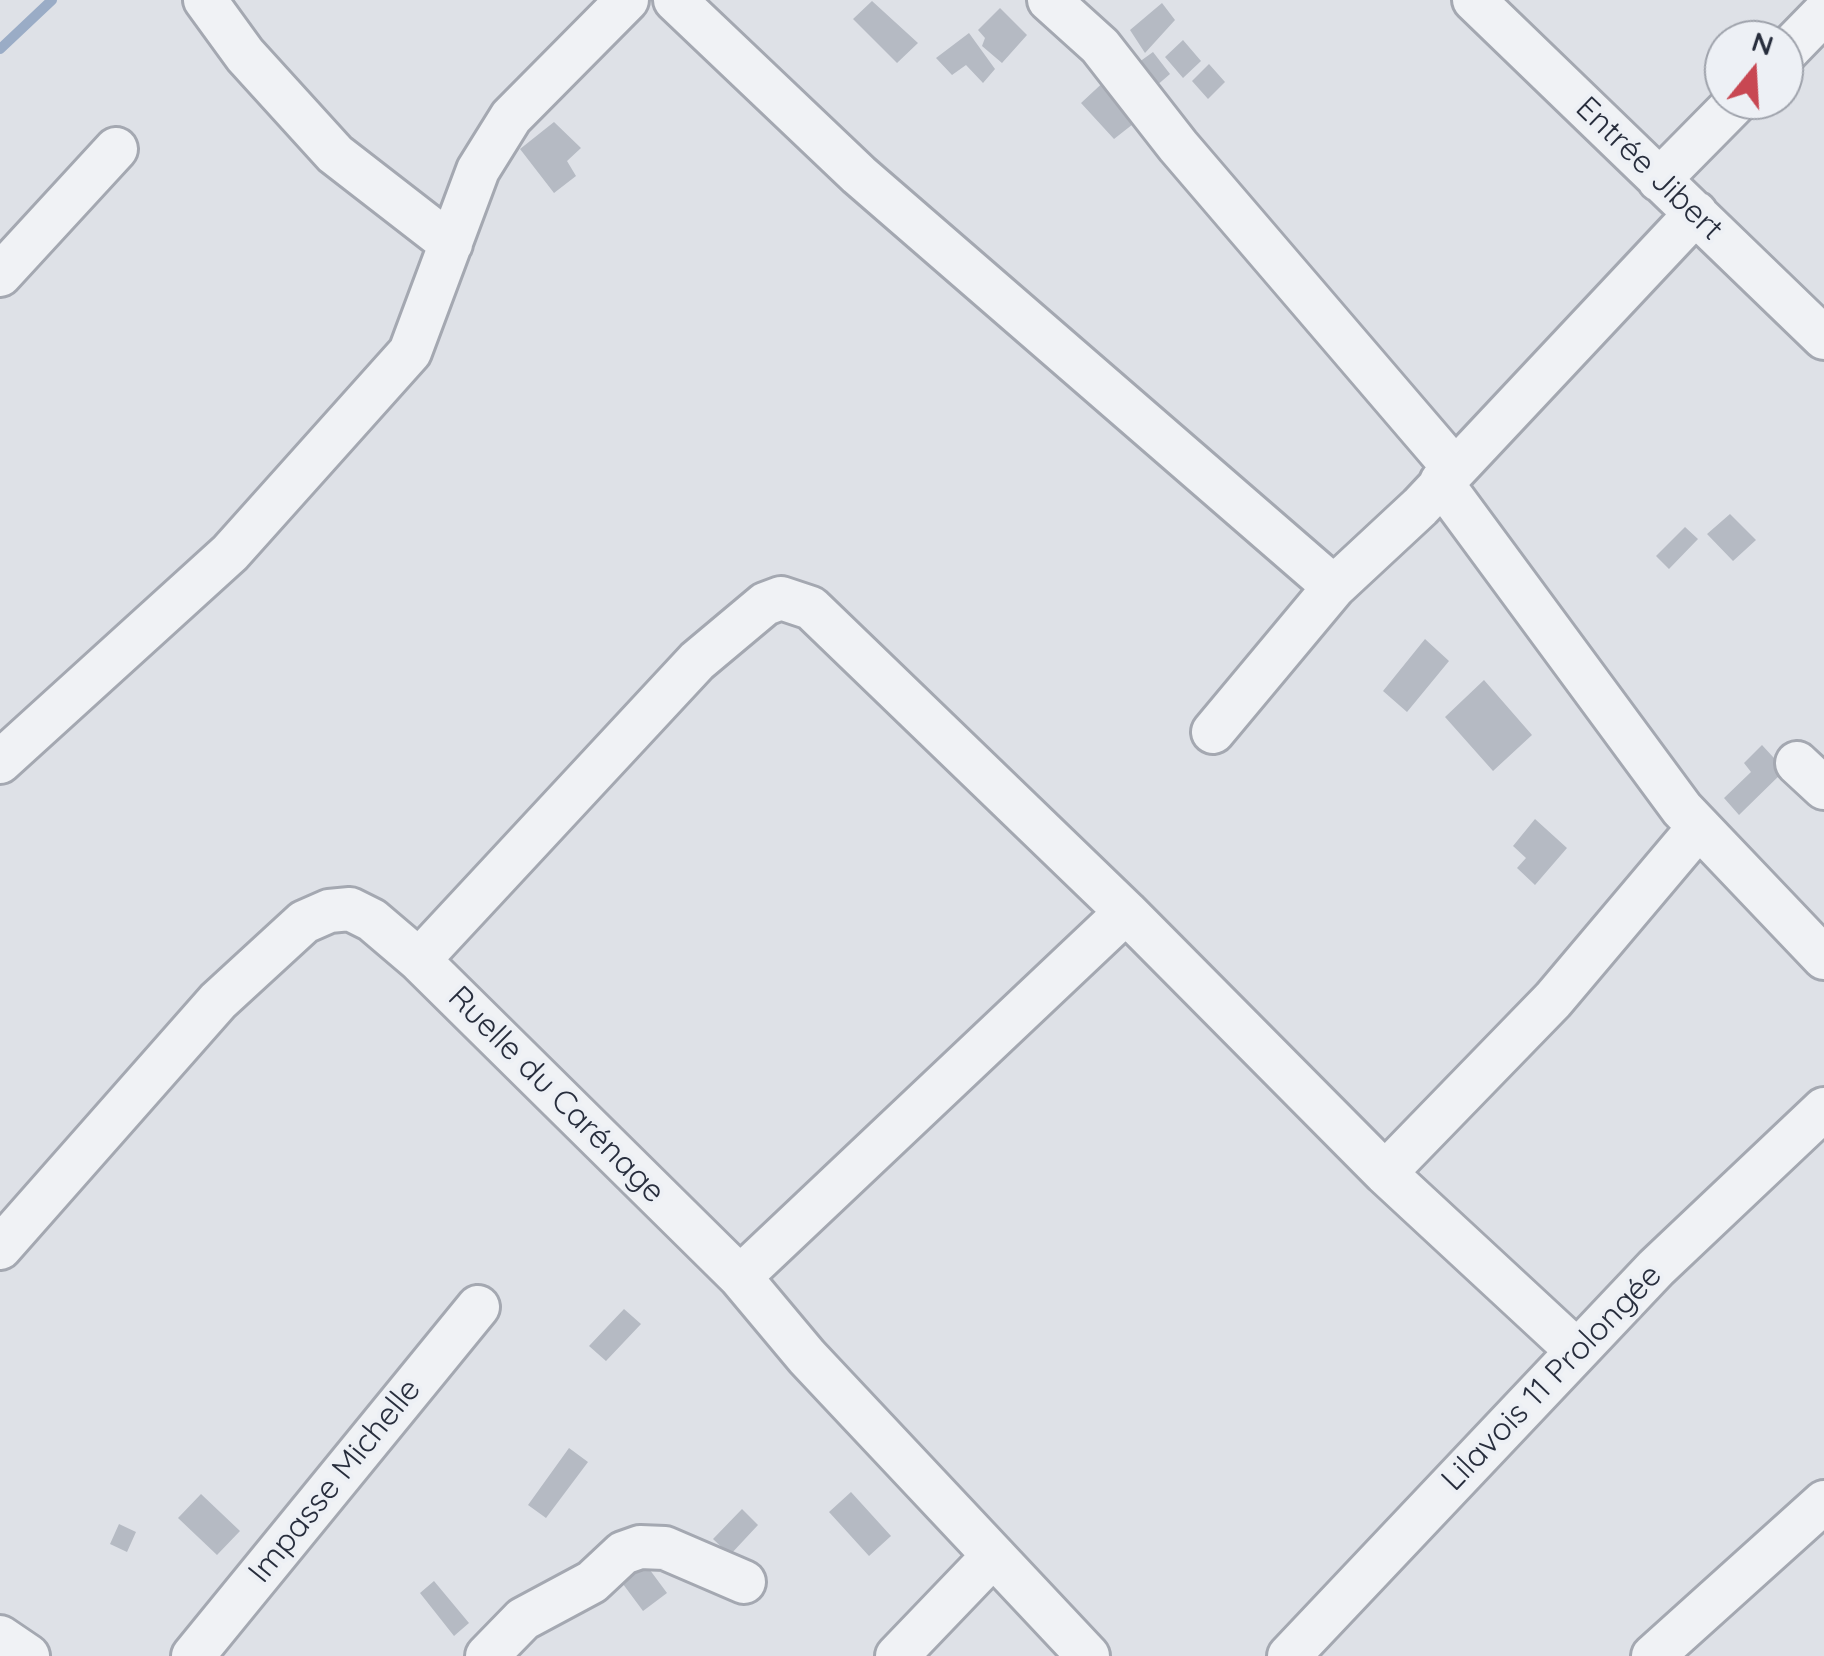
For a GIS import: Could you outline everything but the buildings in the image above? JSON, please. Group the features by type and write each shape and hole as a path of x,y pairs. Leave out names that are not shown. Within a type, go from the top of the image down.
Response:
{"street":[{"path":"205,0 244,55 335,154 450,244"},
{"path":"0,762 230,554 410,352 478,170 511,117 626,0"},
{"path":"675,0 859,175 1334,587"},
{"path":"1049,0 1100,46 1447,475 1700,827 1824,958"},
{"name":"Entrée Jibert","path":"1474,0 1824,338"},
{"path":"1804,34 1824,13"},
{"path":"1659,180 1718,120"},
{"path":"0,275 116,149"},
{"path":"1213,732 1334,587 1447,475 1696,213"},
{"path":"418,960 698,662 765,604 781,598 811,608 1126,912 1385,1173 1577,1351"},
{"path":"1385,1173 1553,1000 1700,827"},
{"name":"Ruelle du Carénage","path":"0,1248 218,1002 304,922 329,911 350,909 372,920 418,960 740,1277 807,1357 991,1558 1088,1656"},
{"path":"740,1277 1126,912"},
{"name":"Lilavois 11 Prolongée","path":"1288,1656 1656,1268 1824,1108"},
{"name":"Impasse Michelle","path":"192,1656 478,1307"},
{"path":"1670,1651 1824,1502"},
{"path":"486,1656 523,1619 592,1582 623,1553 640,1547 665,1548 744,1582"},
{"path":"898,1656 991,1558"},
{"path":"0,1637 28,1656"}],"waterway":[{"path":"0,49 52,0"}]}
